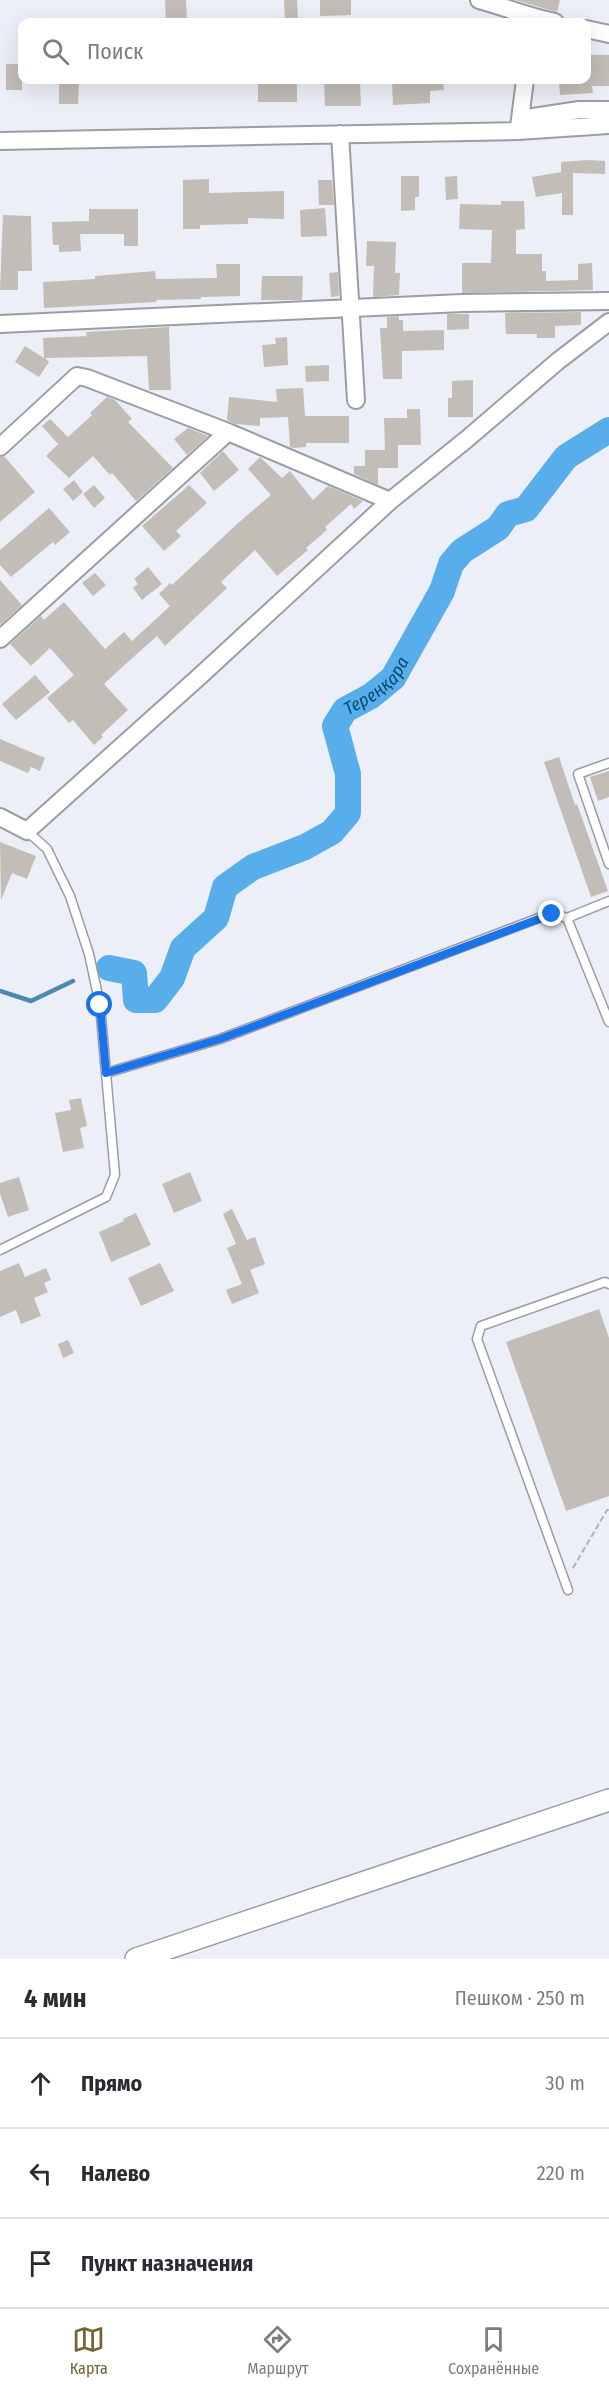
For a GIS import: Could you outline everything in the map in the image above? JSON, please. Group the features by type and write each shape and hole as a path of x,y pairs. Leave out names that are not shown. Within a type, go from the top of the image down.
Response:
{"street":[{"path":"479,0 523,12 529,18"},
{"path":"591,30 609,34"},
{"path":"519,125 524,84"},
{"path":"519,125 579,110 609,110"},
{"path":"0,141 340,134 519,125 609,126"},
{"path":"340,134 356,400"},
{"path":"0,324 352,308 609,301"},
{"path":"0,817 27,831 390,501 558,361 609,322"},
{"path":"0,447 77,376 228,432 390,501"},
{"path":"0,639 228,432"},
{"path":"136,1959 609,1800"}],"lane":[{"path":"609,763 578,774 609,864"},
{"path":"0,1250 106,1197 115,1175 100,1005 89,954 70,896 47,849 27,831"},
{"path":"106,1073 220,1039 552,914 567,918 609,901"},
{"path":"567,918 609,1022"},
{"path":"568,1590 477,1339 481,1326 605,1282 609,1284"}],"path":[{"path":"565,1580 609,1510"}],"building":[{"path":"165,0 186,0 187,18 166,18"},
{"path":"284,0 297,0 298,18 285,18"},
{"path":"320,0 351,0 351,15 320,16"},
{"path":"515,0 560,0 557,12"},
{"path":"591,55 609,55 609,86 592,86 593,93 560,95 559,84 591,84"},
{"path":"6,64 18,64 18,84 22,84 22,90 6,90"},
{"path":"59,84 79,84 78,104 59,104"},
{"path":"258,84 297,84 297,102 258,102"},
{"path":"324,84 360,84 361,106 325,106"},
{"path":"392,84 443,84 444,90 430,91 430,103 393,105"},
{"path":"605,161 605,174 573,173 573,215 562,215 562,193 536,197 532,177 561,172 561,162"},
{"path":"401,176 419,176 419,197 415,197 415,210 401,211"},
{"path":"457,176 458,199 446,200 445,177"},
{"path":"209,179 209,193 284,191 284,219 248,218 248,224 200,225 200,229 183,229 183,180"},
{"path":"318,180 332,180 334,205 319,205"},
{"path":"501,201 524,201 525,229 516,230 516,254 542,254 542,271 546,271 546,281 578,280 578,264 592,263 593,290 462,293 462,263 491,263 492,230 459,229 460,204 501,205"},
{"path":"325,208 327,236 301,237 300,210"},
{"path":"89,209 138,209 138,246 124,246 124,234 80,234 81,251 59,252 59,245 53,245 52,222 89,221"},
{"path":"3,215 31,216 32,271 18,271 18,290 0,290"},
{"path":"367,241 396,242 395,273 400,273 399,295 373,297 374,266 366,266"},
{"path":"216,264 240,264 240,296 44,308 43,282 95,279 95,276 155,271 156,279 217,278"},
{"path":"338,272 339,296 331,297 329,273"},
{"path":"262,276 303,276 302,300 261,300"},
{"path":"581,312 581,325 555,326 555,338 537,338 537,334 506,334 505,313"},
{"path":"447,314 469,314 469,329 447,330"},
{"path":"399,316 399,320 403,320 403,331 444,330 444,350 402,351 402,379 383,379 380,328 387,328 387,317"},
{"path":"169,327 171,390 149,390 147,356 45,358 49,362 39,377 15,362 25,346 44,358 43,338 87,336 86,332"},
{"path":"287,337 288,365 264,367 262,345 276,344 275,338"},
{"path":"329,365 329,381 306,382 305,366"},
{"path":"473,380 473,417 448,417 448,398 452,398 452,381"},
{"path":"303,388 305,416 349,416 349,443 306,443 306,447 293,448 290,447 288,417 260,418 260,426 236,424 227,420 229,397 277,402 276,389"},
{"path":"107,397 115,400 132,419 128,422 173,468 136,501 112,473 110,475 93,456 69,478 46,456 58,444 42,426 50,419 68,437 92,415 90,413"},
{"path":"407,409 420,409 421,445 398,445 398,468 378,468 378,485 354,474 354,466 365,466 365,450 385,450 384,418 407,418"},
{"path":"188,428 208,436 187,455 174,439"},
{"path":"223,451 239,470 214,491 200,473"},
{"path":"4,456 35,492 0,522 0,457"},
{"path":"260,457 282,478 290,471 313,500 328,486 363,501 354,509 351,504 325,527 327,530 306,548 308,550 277,576 255,550 221,582 227,588 165,646 157,636 119,670 104,684 128,710 101,735 103,737 94,745 73,720 69,723 47,698 74,675 50,648 31,666 10,644 41,616 44,620 64,602 105,649 124,632 132,641 170,606 159,594 170,583 172,585 271,495 248,469"},
{"path":"74,480 83,492 73,501 63,489"},
{"path":"94,485 105,498 94,508 83,494"},
{"path":"189,485 207,503 176,531 181,536 164,551 142,526"},
{"path":"49,508 70,532 55,545 53,542 11,577 0,565 0,550"},
{"path":"148,567 162,584 142,600 133,588 138,584 134,579"},
{"path":"95,573 106,585 93,596 82,583"},
{"path":"0,580 22,605 1,624 0,623"},
{"path":"35,675 50,692 16,720 2,704"},
{"path":"0,739 45,758 40,771 31,767 28,773 0,761"},
{"path":"559,757 608,891 591,897 544,762"},
{"path":"609,771 609,797 598,801 590,777"},
{"path":"0,842 36,856 27,879 12,873 1,900"},
{"path":"81,1098 87,1126 80,1128 84,1148 63,1152 55,1113 71,1110 69,1100"},
{"path":"190,1172 202,1201 174,1213 162,1184"},
{"path":"19,1177 29,1210 8,1217 0,1194 0,1183"},
{"path":"232,1209 247,1240 255,1237 265,1264 250,1270 259,1293 232,1304 226,1290 242,1284 227,1248 236,1244 223,1214"},
{"path":"136,1213 151,1245 111,1262 99,1232"},
{"path":"19,1263 25,1277 46,1268 51,1280 44,1283 48,1292 34,1298 41,1316 21,1324 16,1310 0,1317 0,1271"},
{"path":"160,1263 174,1291 141,1306 128,1278"},
{"path":"599,1309 609,1338 609,1496 566,1511 506,1342"},
{"path":"68,1340 74,1353 63,1358 58,1344"}],"waterway":[{"name":"Тереңқара","path":"109,968 134,973 136,1000 155,1000 172,978 183,948 216,918 225,887 253,867 305,847 332,832 348,813 348,774 335,726 345,710 371,696 393,678 442,591 451,564 462,551 498,528 508,514 526,509 566,457 609,430"},
{"name":"Тереңқара","path":"0,991 31,1001 73,981"}],"route":[{"path":"100,1005 106,1073 220,1039 552,914"}]}
